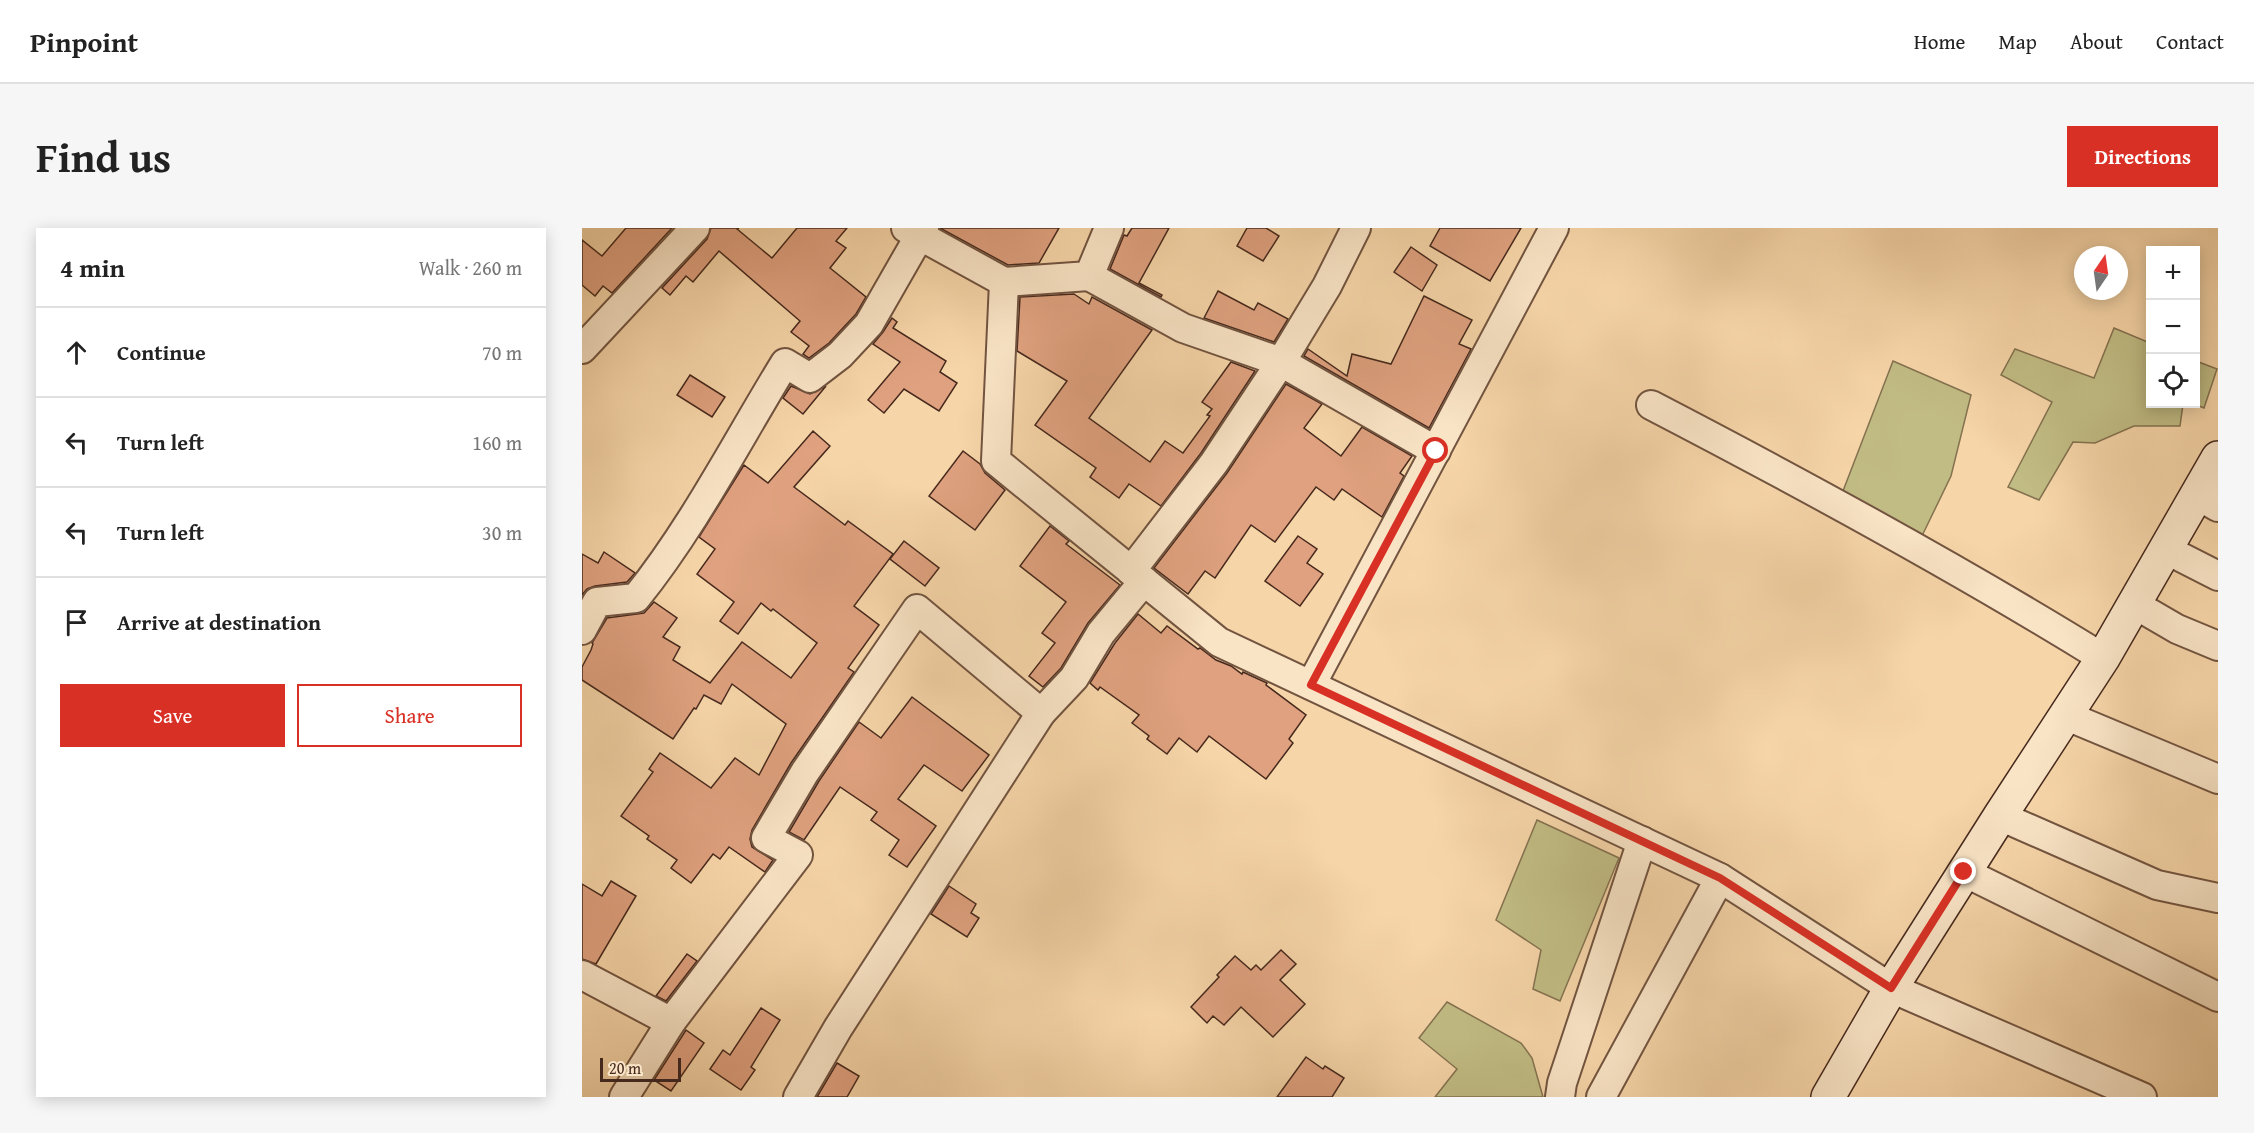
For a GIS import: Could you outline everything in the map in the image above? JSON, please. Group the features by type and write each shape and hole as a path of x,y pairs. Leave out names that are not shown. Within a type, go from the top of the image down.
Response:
{"street":[{"path":"582,349 695,228"},
{"path":"1089,276 1109,228"},
{"path":"798,1097 863,990 1041,713 1074,678 1137,576 1281,362 1327,286 1356,228"},
{"path":"1311,685 1554,228"},
{"path":"582,630 597,602 636,598 654,576 690,522 785,363 810,378 840,355 868,324 917,231 1004,282 1089,276 1183,328 1281,362 1436,451"},
{"path":"1004,282 996,461 1219,642 1720,878 1891,988 2126,1094"},
{"path":"1651,405 1815,490 1901,538 2006,597 2103,658"},
{"path":"1828,1097 1891,988 2103,658 2165,549 2207,501 2218,458"},
{"path":"2165,549 2218,576"},
{"path":"2134,604 2176,629 2218,646"},
{"path":"624,1097 671,1022 798,855 766,838 812,762 917,609 1041,713"},
{"path":"2067,716 2218,779"},
{"path":"2000,816 2157,885 2218,898"},
{"path":"1560,1097 1562,1083 1642,841"},
{"path":"1964,872 2218,997"},
{"path":"1601,1097 1720,878"},
{"path":"582,975 671,1022"}],"shaded area":[{"path":"2114,328 2146,341 2146,408 2182,408 2180,426 2134,426 2095,443 2073,442 2039,500 2008,487 2052,402 2001,375 2015,349 2094,378"},
{"path":"1893,361 1971,395 1951,476 1920,540 1843,491"},
{"path":"2200,363 2217,369 2204,408 2200,406"},
{"path":"1537,820 1619,858 1560,1001 1533,989 1541,950 1496,920"},
{"path":"1447,1002 1521,1043 1532,1058 1543,1097 1435,1097 1457,1069 1419,1038"}],"building":[{"path":"626,228 672,228 612,293 603,286 595,296 582,285 582,240 602,256"},
{"path":"711,228 739,228 737,229 772,258 797,228 847,228 836,241 846,248 830,268 866,297 856,314 829,343 809,358 803,354 809,346 791,332 800,321 719,251 693,282 686,276 670,295 662,288 707,239"},
{"path":"940,228 1059,228 1039,263 1008,265"},
{"path":"1132,228 1169,228 1139,283 1162,295 1161,297 1110,269 1124,235 1127,236"},
{"path":"1247,228 1266,228 1279,236 1263,261 1237,246"},
{"path":"1440,228 1521,228 1490,281 1430,246"},
{"path":"1411,247 1437,265 1422,291 1394,272"},
{"path":"1218,291 1254,310 1258,303 1288,319 1274,342 1204,318"},
{"path":"1074,294 1089,304 1092,297 1152,330 1089,418 1150,462 1165,441 1183,453 1210,416 1207,415 1212,409 1202,402 1231,362 1255,371 1201,453 1161,506 1129,484 1119,498 1090,477 1096,468 1035,425 1067,381 1017,351 1020,297"},
{"path":"1424,296 1472,320 1459,344 1471,349 1429,428 1304,356 1308,349 1347,376 1352,354 1391,364"},
{"path":"892,318 897,322 893,328 946,361 940,372 957,383 939,411 904,389 884,413 868,400 900,362 873,344"},
{"path":"690,375 725,397 712,417 677,395"},
{"path":"1286,384 1322,404 1304,428 1341,456 1362,427 1412,456 1400,473 1404,476 1382,517 1342,489 1334,500 1316,487 1275,542 1251,525 1215,578 1205,571 1188,594 1154,568 1227,473"},
{"path":"791,386 810,394 826,386 803,414 783,398"},
{"path":"813,431 830,446 794,487 845,525 848,521 893,554 854,606 879,625 848,668 854,672 791,763 752,830 750,839 752,847 773,860 765,872 729,847 720,859 713,854 691,883 671,868 677,860 647,839 649,836 621,816 653,772 649,769 660,753 711,788 735,758 759,775 786,724 732,684 721,704 704,695 673,739 582,680 582,667 592,643 607,618 644,613 654,602 677,618 663,637 680,647 673,660 710,683 742,642 791,678 817,643 773,609 771,611 761,603 738,634 720,621 734,602 697,574 715,549 699,537 744,465 768,483"},
{"path":"963,451 980,464 985,473 1005,490 975,530 929,496"},
{"path":"1050,526 1069,541 1066,544 1120,585 1088,623 1061,668 1043,687 1029,676 1055,643 1042,633 1066,602 1020,566"},
{"path":"1298,536 1317,549 1307,563 1323,574 1300,606 1265,581"},
{"path":"904,541 939,568 925,586 890,559"},
{"path":"604,552 635,573 627,582 595,586 587,589 582,595 582,554 598,563"},
{"path":"1138,614 1161,633 1167,626 1216,660 1231,666 1242,674 1243,672 1267,683 1266,685 1306,715 1289,739 1293,743 1266,779 1209,736 1197,752 1179,738 1167,754 1147,739 1149,736 1132,723 1139,715 1100,687 1098,690 1090,683 1115,643"},
{"path":"912,697 989,755 962,791 924,765 898,799 936,826 907,867 889,855 899,840 871,820 877,812 840,787 804,840 789,832 819,781 859,722 881,738"},
{"path":"611,881 636,896 596,964 582,959 582,884 602,896"},
{"path":"949,886 976,904 971,913 979,918 967,937 931,914"},
{"path":"1281,950 1296,964 1280,980 1305,1004 1273,1037 1241,1007 1224,1025 1213,1016 1207,1023 1191,1007 1235,956 1251,970 1256,965 1261,970"},
{"path":"687,954 697,961 666,1001 656,996"},
{"path":"761,1008 780,1020 751,1067 755,1070 741,1090 710,1069 723,1050 730,1055"},
{"path":"686,1030 704,1043 671,1091 654,1080"},
{"path":"1306,1057 1323,1069 1325,1066 1344,1078 1332,1097 1277,1097"},
{"path":"837,1063 859,1076 847,1097 817,1097"}],"route":[{"path":"1436,451 1311,685 1720,878 1891,988 1964,872"}]}
